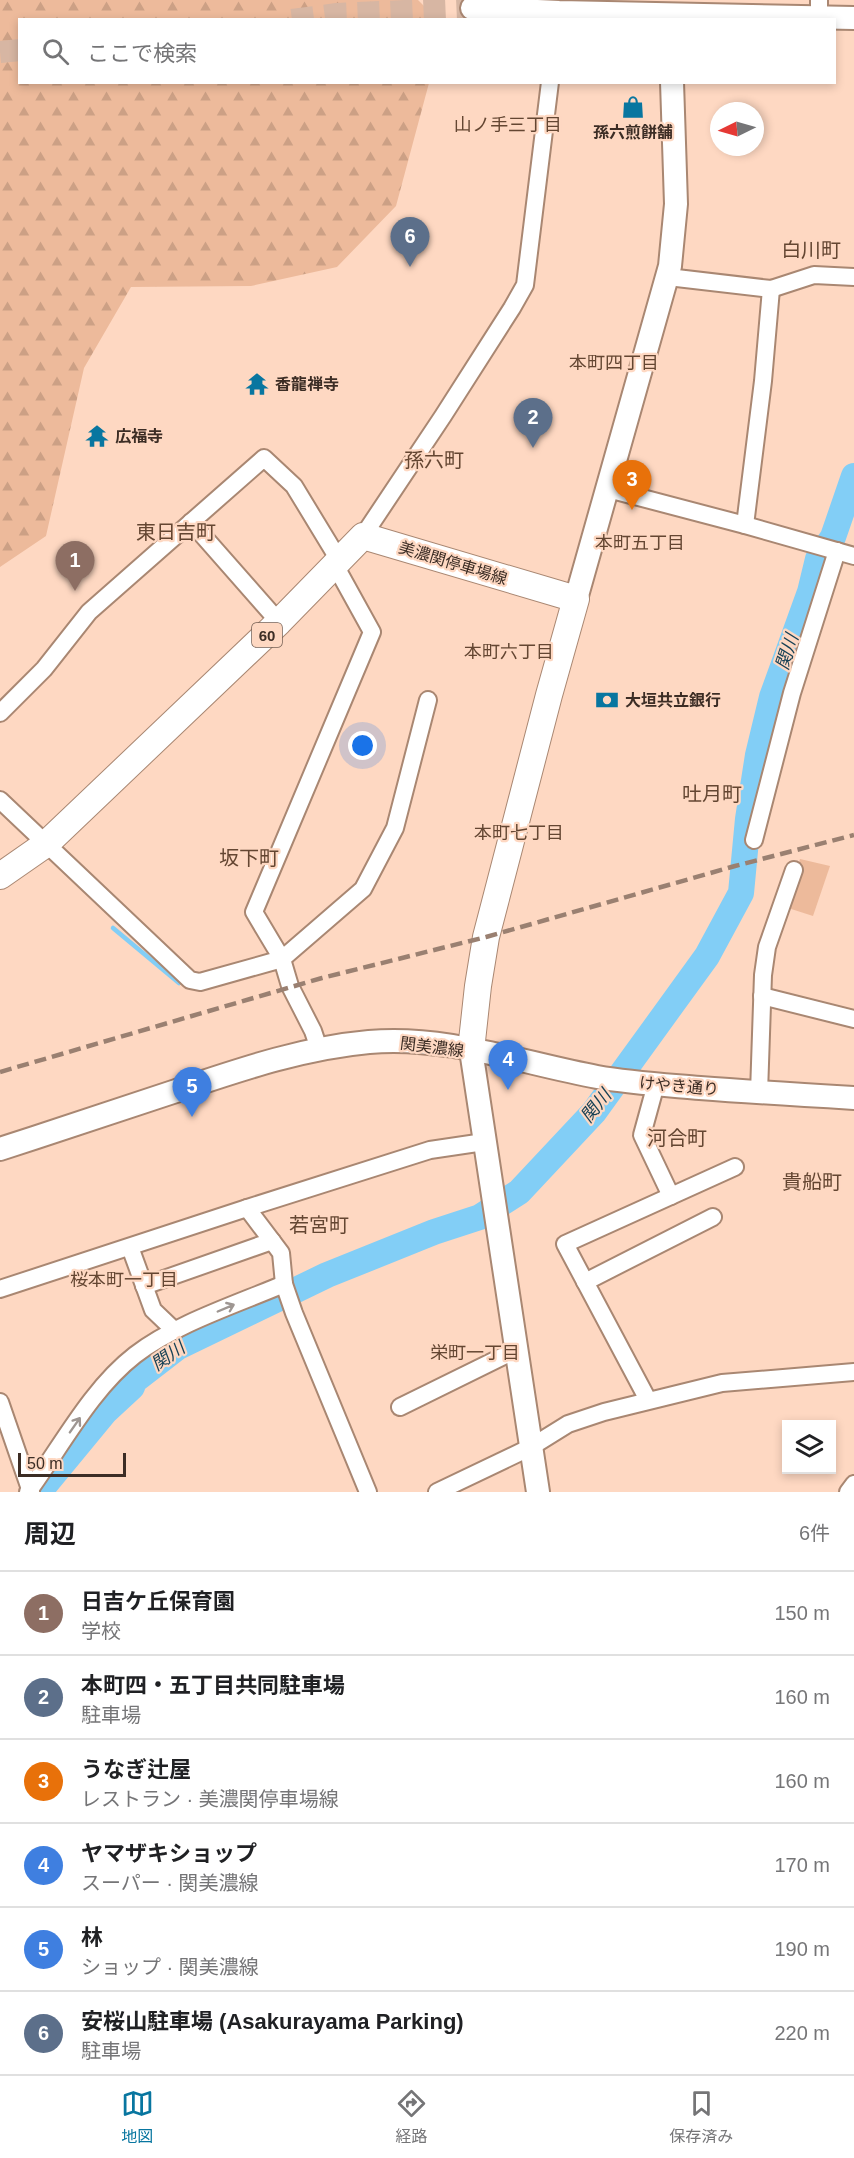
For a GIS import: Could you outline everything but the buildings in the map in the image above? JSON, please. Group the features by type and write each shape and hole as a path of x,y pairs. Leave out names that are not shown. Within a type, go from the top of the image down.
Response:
{"main road":[{"name":"60","path":"0,876 46,844 279,622 363,536"},
{"name":"美濃関停車場線","path":"363,536 576,599"},
{"path":"471,1050 486,937 576,599"}],"street":[{"path":"472,8 558,11 819,9 854,18"},
{"path":"363,536 450,406 525,285 550,84"},
{"path":"576,599 668,277 676,204 672,84"},
{"path":"668,277 771,289 814,275 854,277"},
{"path":"745,525 763,381 771,289"},
{"path":"0,713 44,669 89,612 264,458 294,486 337,562 372,632 254,912 282,959 291,986 313,1031 318,1049"},
{"path":"608,489 854,556"},
{"path":"190,522 279,622"},
{"path":"754,840 792,693 836,551"},
{"path":"0,800 190,980 200,982 282,959 363,890 394,828 428,700"},
{"path":"759,1093 763,975 767,946 794,870"},
{"path":"762,996 854,1019"},
{"name":"関美濃線","path":"0,1149 257,1064 318,1049 370,1042 413,1041 471,1050 538,1492"},
{"name":"けやき通り","path":"471,1050 518,1058 596,1077 759,1093 854,1098"},
{"path":"645,1083 642,1135 671,1196"},
{"path":"0,1289 430,1150 484,1142"},
{"path":"648,1400 565,1244 735,1167"},
{"path":"247,1208 281,1252 284,1284 294,1312 368,1492"},
{"path":"585,1282 713,1217"},
{"path":"144,1286 272,1241"},
{"path":"130,1246 153,1310 175,1330"},
{"path":"30,1491 100,1389 135,1355 175,1330 284,1284"},
{"path":"400,1407 516,1350"},
{"path":"437,1492 531,1448 568,1424 604,1412 723,1383 854,1372"},
{"path":"0,1402 3,1422 30,1491"},
{"path":"848,1492 854,1484"}],"green space":[{"path":"0,0 418,0 436,18 18,18 18,84 429,84 396,206 337,267 251,286 131,287 84,368 46,536 0,567"},
{"path":"800,859 830,866 813,916 785,907"}],"waterway":[{"name":"関川","path":"39,1492 105,1412 132,1387 134,1381 178,1347 327,1275 434,1232 480,1217 519,1192 594,1112 707,956 741,893 748,819 758,755 772,697 810,592 818,559 833,537 854,476"},
{"path":"113,928 179,983"}],"tunnel":[{"path":"307,18 337,14 472,8"},
{"path":"0,52 18,50"}],"railway":[{"path":"0,1072 322,978 486,937 735,866 854,835"}],"place":[{"name":"孫六煎餅舗","path":"633,107"},
{"name":"安桜山駐車場 (Asakurayama Parking)","path":"410,267"},
{"name":"香龍禅寺","path":"257,384"},
{"name":"広福寺","path":"97,436"},
{"name":"本町四・五丁目共同駐車場","path":"533,448"},
{"name":"うなぎ辻屋","path":"632,510"},
{"name":"日吉ケ丘保育園","path":"75,591"},
{"name":"大垣共立銀行","path":"607,700"},
{"name":"ヤマザキショップ","path":"508,1090"},
{"name":"林","path":"192,1117"}],"district":[{"name":"山ノ手三丁目","path":"508,125"},
{"name":"白川町","path":"811,250"},
{"name":"本町四丁目","path":"614,363"},
{"name":"孫六町","path":"434,460"},
{"name":"東日吉町","path":"176,532"},
{"name":"本町五丁目","path":"640,543"},
{"name":"本町六丁目","path":"509,652"},
{"name":"吐月町","path":"712,794"},
{"name":"本町七丁目","path":"519,833"},
{"name":"坂下町","path":"249,858"},
{"name":"河合町","path":"677,1138"},
{"name":"貴船町","path":"812,1182"},
{"name":"若宮町","path":"319,1225"},
{"name":"桜本町一丁目","path":"124,1280"},
{"name":"栄町一丁目","path":"475,1353"}]}
